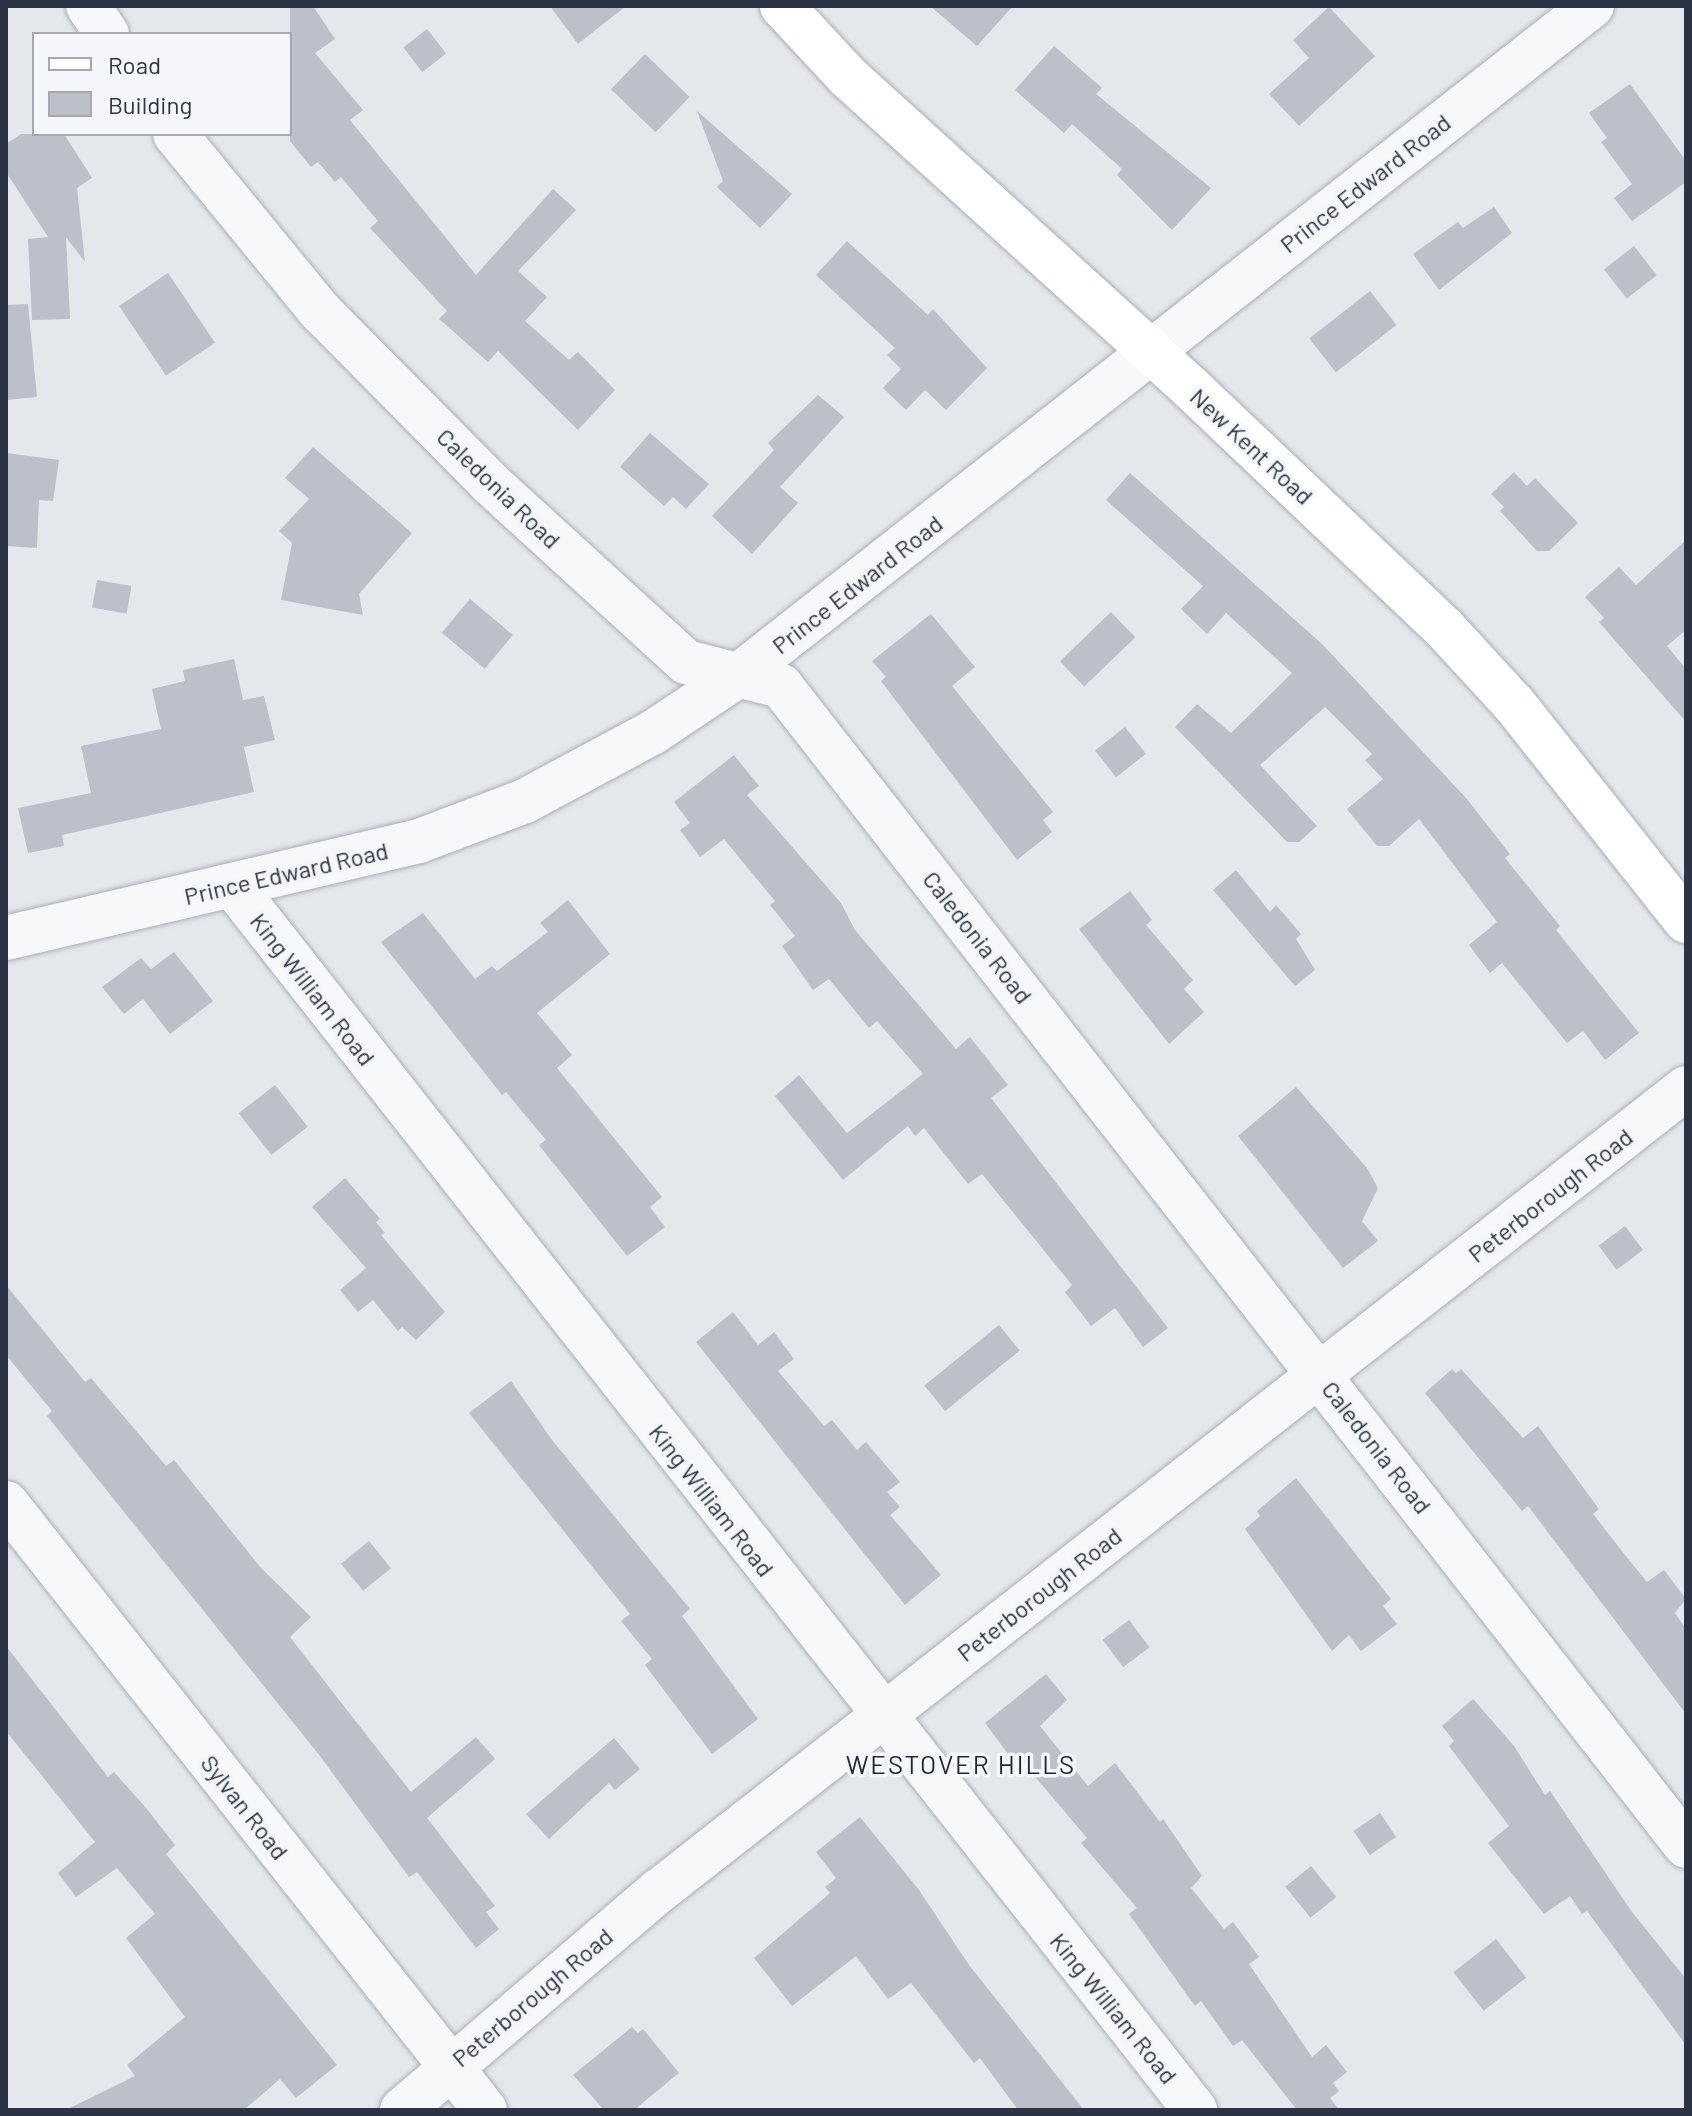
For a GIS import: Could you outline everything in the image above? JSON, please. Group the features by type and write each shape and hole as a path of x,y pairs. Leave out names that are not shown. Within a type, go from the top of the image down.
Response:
{"street":[{"path":"88,6 106,32"},
{"name":"New Kent Road","path":"782,6 847,76 1151,352 1477,662 1686,921"},
{"name":"Prince Edward Road","path":"6,938 419,841 525,801 652,733 739,675 1592,6"},
{"name":"Caledonia Road","path":"177,136 320,311 490,483 686,662 781,686 1686,1846"},
{"name":"King William Road","path":"233,886 883,1718 1195,2110"},
{"name":"Peterborough Road","path":"402,2110 449,2065 660,1890 1686,1088"},
{"name":"Sylvan Road","path":"6,1503 485,2110"}],"building":[{"path":"290,6 313,6 335,39 315,53 363,110 350,120 476,275 553,189 576,210 518,271 547,297 525,321 569,360 578,352 615,390 578,430 498,351 488,362 439,319 447,311 370,228 378,221 341,177 335,182 318,162 311,167 290,141"},
{"path":"550,6 626,6 578,44"},
{"path":"930,6 1013,6 977,46"},
{"path":"1329,7 1375,56 1299,126 1269,94 1309,58 1293,40"},
{"path":"427,29 446,53 422,72 403,47"},
{"path":"1054,46 1102,88 1096,94 1211,188 1172,230 1117,175 1122,169 1072,124 1064,133 1015,90"},
{"path":"645,54 690,97 656,132 611,89"},
{"path":"1630,84 1686,161 1686,182 1632,221 1614,198 1632,184 1601,142 1607,138 1589,113"},
{"path":"697,111 792,194 760,228 717,187 723,181"},
{"path":"21,134 65,136 92,178 77,188 85,262 66,237 70,319 32,320 28,239 48,237 6,172 6,144"},
{"path":"1494,207 1512,233 1439,290 1413,254 1458,222 1463,228"},
{"path":"847,241 928,315 933,309 987,368 946,410 925,390 906,410 883,388 901,369 887,355 895,348 816,275"},
{"path":"1634,246 1657,275 1627,299 1604,269"},
{"path":"168,273 215,343 166,376 119,306"},
{"path":"1370,291 1396,325 1336,372 1309,338"},
{"path":"28,304 37,397 6,400 6,305"},
{"path":"818,395 844,417 780,487 798,503 752,554 712,516 774,450 768,443"},
{"path":"650,433 709,484 686,509 673,497 664,506 620,467"},
{"path":"313,447 412,533 359,594 363,615 281,600 292,543 279,531 309,499 285,478"},
{"path":"6,453 59,460 53,501 39,500 37,548 6,546"},
{"path":"1514,472 1527,486 1535,478 1578,523 1549,551 1537,551 1500,511 1504,507 1491,494"},
{"path":"1130,473 1322,644 1466,798 1510,854 1505,858 1560,926 1556,930 1639,1033 1605,1060 1583,1031 1567,1043 1502,963 1490,973 1469,945 1497,922 1419,819 1389,846 1377,846 1347,809 1383,779 1365,760 1372,754 1325,707 1260,765 1317,826 1299,842 1287,842 1175,727 1197,704 1231,733 1292,673 1226,613 1207,634 1181,609 1203,586 1106,500"},
{"path":"1686,540 1686,630 1667,646 1686,669 1686,722 1599,622 1604,618 1585,597 1619,567 1636,585"},
{"path":"97,580 131,586 127,614 92,608"},
{"path":"470,599 513,635 485,669 442,633"},
{"path":"1111,612 1135,637 1084,686 1060,661"},
{"path":"931,614 975,667 952,686 1053,812 1043,820 1052,832 1017,860 881,681 886,677 872,661"},
{"path":"234,659 243,700 264,696 275,740 244,747 254,792 62,835 64,846 28,853 18,808 91,793 81,746 161,729 152,689 185,681 183,670"},
{"path":"1125,727 1146,754 1116,777 1095,750"},
{"path":"734,755 759,786 747,795 841,903 855,930 956,1049 970,1037 1008,1085 991,1098 1168,1328 1143,1347 1115,1308 1091,1326 1065,1292 1072,1285 982,1174 968,1184 924,1128 915,1136 908,1126 843,1180 775,1096 799,1075 847,1133 923,1074 877,1021 869,1028 829,979 813,990 782,946 795,936 770,905 775,901 724,839 700,857 680,830 690,823 674,802"},
{"path":"1236,870 1270,912 1276,905 1301,934 1296,939 1315,970 1295,986 1213,890"},
{"path":"1130,891 1152,920 1146,925 1193,980 1184,989 1204,1012 1169,1044 1079,929"},
{"path":"568,900 610,954 537,1013 572,1055 557,1068 662,1197 650,1207 665,1227 627,1256 539,1145 546,1140 506,1092 502,1095 381,942 423,913 475,979 492,966 497,971 548,932 540,923"},
{"path":"174,952 213,1001 170,1034 143,999 124,1014 102,987 141,958 151,969"},
{"path":"275,1085 308,1127 271,1155 239,1113"},
{"path":"1296,1087 1367,1168 1378,1188 1362,1221 1378,1241 1343,1268 1238,1136"},
{"path":"345,1178 380,1219 376,1222 385,1233 381,1235 445,1312 416,1340 402,1327 398,1331 373,1300 358,1312 340,1290 366,1268 312,1207"},
{"path":"1625,1226 1643,1250 1617,1270 1599,1246"},
{"path":"6,1285 85,1382 91,1378 166,1466 174,1460 261,1568 311,1617 290,1637 411,1792 476,1737 495,1759 427,1818 495,1906 486,1912 499,1929 476,1948 417,1872 409,1877 320,1756 47,1416 52,1411 6,1355"},
{"path":"733,1312 758,1345 774,1332 794,1359 778,1371 824,1426 832,1420 857,1450 866,1442 900,1482 887,1492 900,1507 890,1515 941,1575 905,1605 696,1342"},
{"path":"999,1325 1020,1351 945,1411 924,1385"},
{"path":"1452,1369 1456,1373 1461,1369 1523,1438 1538,1426 1599,1509 1593,1514 1647,1582 1664,1570 1686,1599 1675,1613 1686,1629 1686,1714 1528,1506 1522,1511 1425,1393"},
{"path":"511,1381 552,1440 690,1609 682,1616 758,1719 712,1754 645,1665 652,1659 621,1621 630,1614 469,1413"},
{"path":"1296,1478 1391,1599 1383,1606 1397,1624 1361,1651 1349,1635 1332,1651 1245,1529 1260,1516 1257,1511"},
{"path":"369,1541 391,1568 363,1591 341,1564"},
{"path":"1129,1620 1149,1647 1123,1667 1103,1640"},
{"path":"6,1646 108,1777 114,1772 147,1809 175,1845 166,1854 337,2065 296,2098 280,2079 244,2110 66,2110 135,2076 127,2065 185,2017 126,1938 155,1914 117,1868 76,1897 58,1873 95,1842 6,1731"},
{"path":"1046,1674 1067,1700 1040,1726 1088,1786 1115,1763 1160,1822 1163,1819 1202,1876 1191,1888 1224,1929 1233,1922 1259,1957 1249,1964 1312,2057 1326,2045 1347,2072 1333,2083 1339,2091 1330,2098 1339,2110 1297,2110 1242,2040 1233,2046 1201,2001 1195,2006 1129,1914 1137,1908 1081,1843 1087,1838 1025,1765 1020,1770 985,1723"},
{"path":"1473,1699 1514,1746 1545,1795 1550,1791 1632,1912 1686,1979 1686,2045 1587,1911 1582,1914 1570,1896 1544,1914 1488,1843 1509,1826 1449,1746 1454,1741 1442,1726"},
{"path":"614,1738 640,1769 615,1790 609,1783 549,1839 526,1814"},
{"path":"1380,1813 1396,1837 1370,1855 1353,1831"},
{"path":"860,1817 919,1890 969,1965 1084,2110 1018,2110 980,2058 974,2063 911,1983 888,1999 856,1956 792,2006 754,1958 830,1893 825,1887 836,1878 816,1852"},
{"path":"1311,1866 1336,1897 1311,1918 1285,1887"},
{"path":"1496,1939 1526,1978 1484,2011 1453,1972"},
{"path":"632,2027 638,2033 643,2029 679,2073 634,2110 604,2110 573,2075"}],"district":[{"name":"WESTOVER HILLS","path":"961,1764"}]}
